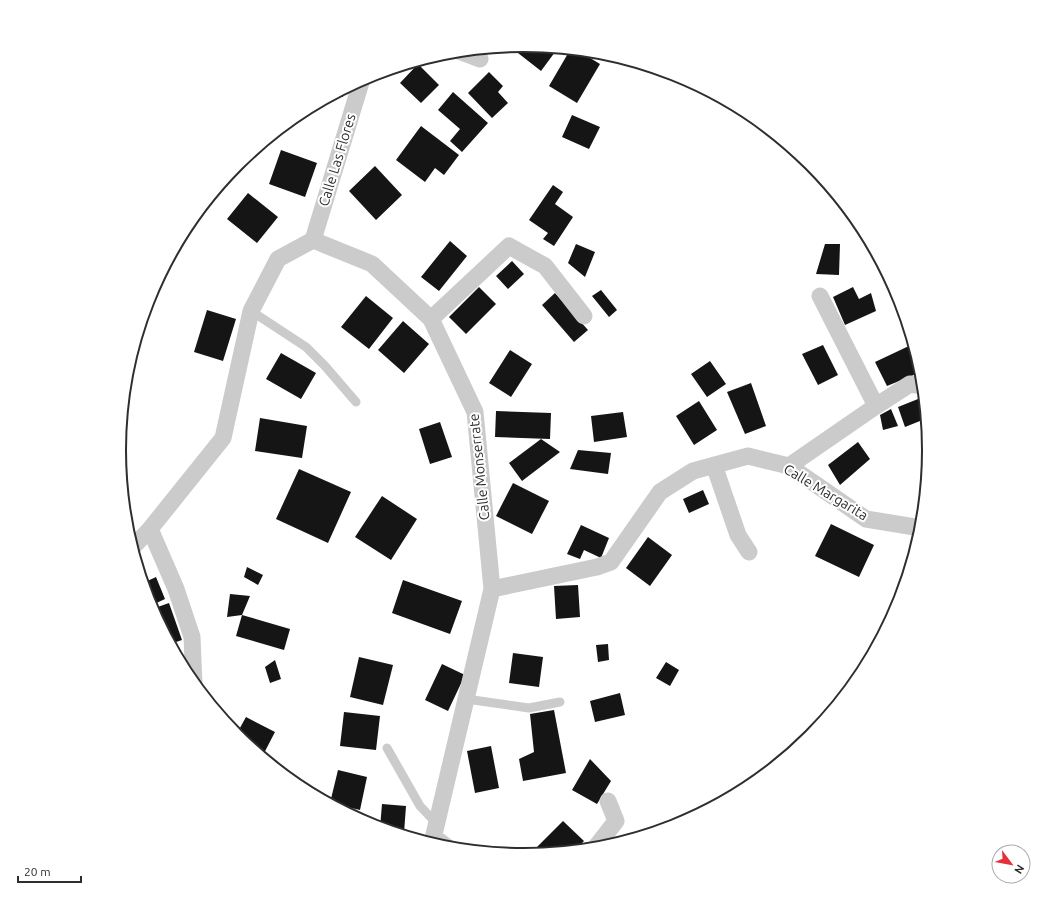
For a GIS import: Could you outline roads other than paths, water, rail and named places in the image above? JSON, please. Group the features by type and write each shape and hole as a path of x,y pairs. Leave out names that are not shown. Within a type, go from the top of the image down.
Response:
{"street":[{"path":"470,55 480,59"},
{"name":"Calle Las Flores","path":"313,240 359,87"},
{"path":"137,543 150,529 223,438 251,311 278,259 313,240"},
{"name":"Calle Monserrate","path":"313,240 372,264 431,319 475,412 492,589 466,699 437,838"},
{"path":"431,319 509,246 545,266 584,316"},
{"path":"820,296 876,406"},
{"path":"789,466 910,384 916,385"},
{"name":"Calle Margarita","path":"492,589 597,567 611,562 660,492 693,471 748,456 789,466 866,519 914,527"},
{"path":"714,465 738,535 749,552"},
{"path":"150,529 176,589 192,637 193,672"},
{"path":"601,840 616,821 608,801"}],"lane":[{"path":"251,311 306,347 325,366 356,402"},
{"path":"466,699 529,708 560,702"},
{"path":"387,748 437,838"}]}
